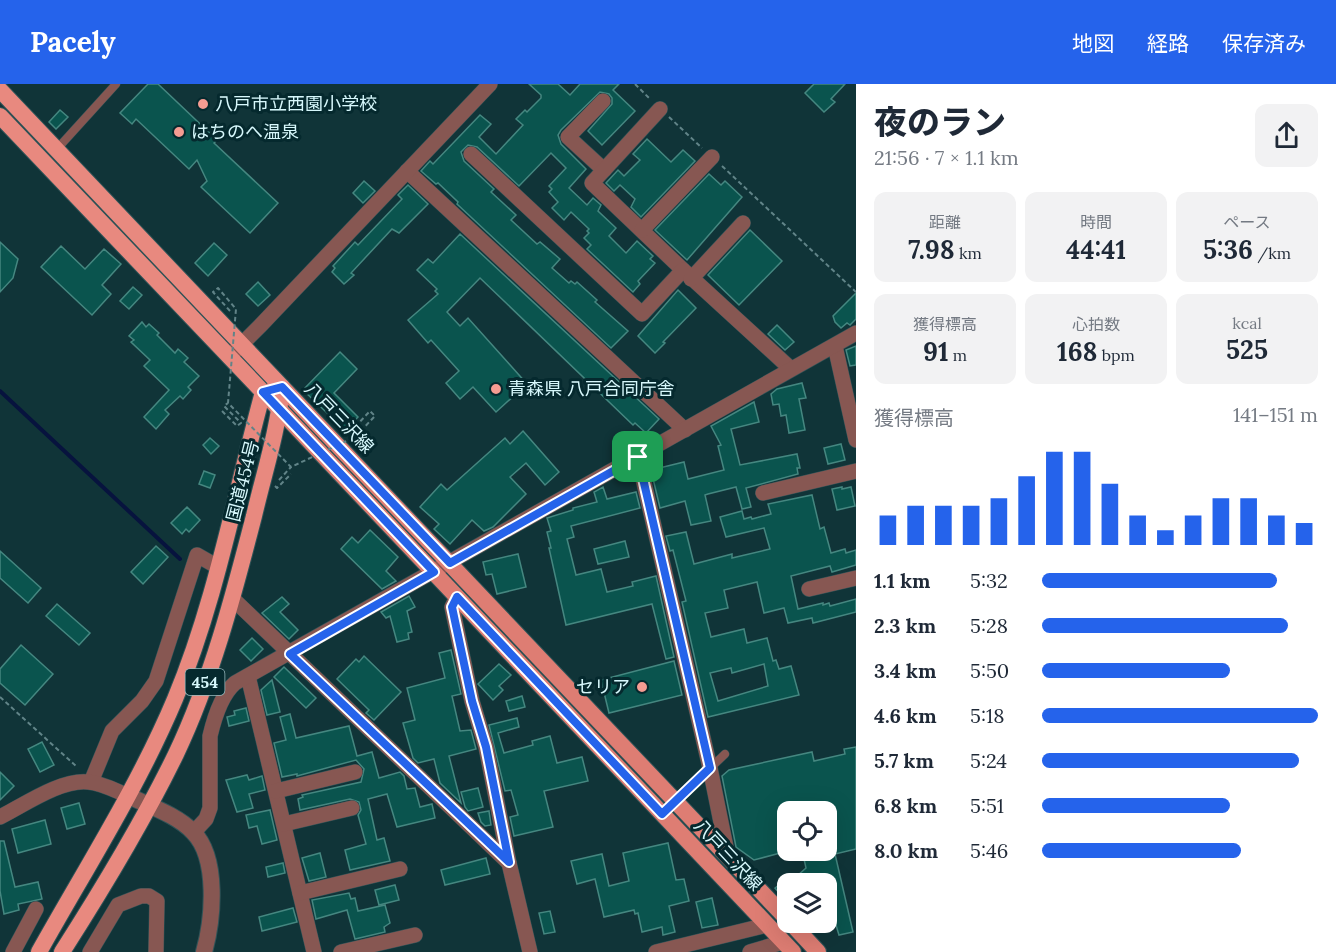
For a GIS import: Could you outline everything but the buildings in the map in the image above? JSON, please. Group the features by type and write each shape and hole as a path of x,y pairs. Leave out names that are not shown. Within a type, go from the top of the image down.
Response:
{"highway":[{"path":"0,90 282,387"},
{"path":"0,116 263,392"},
{"name":"国道454号","path":"62,952 149,806 176,753 210,670 232,599 280,410 282,387"},
{"name":"国道454号","path":"39,952 129,796 176,698 199,633 218,567 263,392"}],"main road":[{"name":"八戸三沢線","path":"777,908 282,387 263,392 788,947"},
{"name":"八戸三沢線","path":"800,933 818,952"}],"street":[{"path":"229,357 490,84"},
{"path":"603,101 568,137 604,170"},
{"path":"660,109 592,183 791,369"},
{"path":"471,154 642,314 743,223"},
{"path":"642,230 712,157"},
{"path":"407,171 685,430"},
{"path":"194,832 206,819 210,808 210,736 227,690 248,676 856,333"},
{"path":"835,346 856,440"},
{"path":"638,457 710,768 728,857"},
{"path":"764,493 856,471"},
{"path":"86,782 112,731 142,701 156,681 197,555 218,567"},
{"path":"808,589 856,578"},
{"path":"457,597 452,607 472,701 486,747 530,952"},
{"path":"232,599 509,862"},
{"path":"248,676 314,952"},
{"path":"276,791 355,772"},
{"path":"0,817 51,791 86,782 129,796 176,819 194,832 210,868 212,910 204,952"},
{"path":"284,824 352,808"},
{"path":"300,893 400,869"},
{"path":"90,952 118,905 141,896 149,896 157,901 156,952"},
{"path":"13,952 36,909"},
{"path":"656,952 767,925"},
{"path":"341,952 415,935"},
{"path":"750,952 788,947"}],"lane":[{"path":"57,149 116,84"},
{"path":"662,814 724,754"}],"path":[{"path":"635,84 856,292"},
{"path":"222,411 237,426 241,423 224,406 228,402 236,309 218,288 213,292 230,311"},
{"path":"228,402 291,467"},
{"path":"291,474 277,488 274,485 291,467 355,437 375,416 370,411 344,439"},
{"path":"0,697 79,768 86,782"}],"waterway":[{"path":"0,391 180,559"}],"place":[{"name":"八戸市立西園小学校","path":"203,104"},
{"name":"はちのへ温泉","path":"179,132"},
{"name":"青森県 八戸合同庁舎","path":"496,389"},
{"name":"セリア","path":"642,687"}],"route":[{"path":"282,387 450,563 638,457 710,768 662,814 457,597 452,607 472,701 486,747 509,862 290,654 434,572 263,392 282,387"}]}
